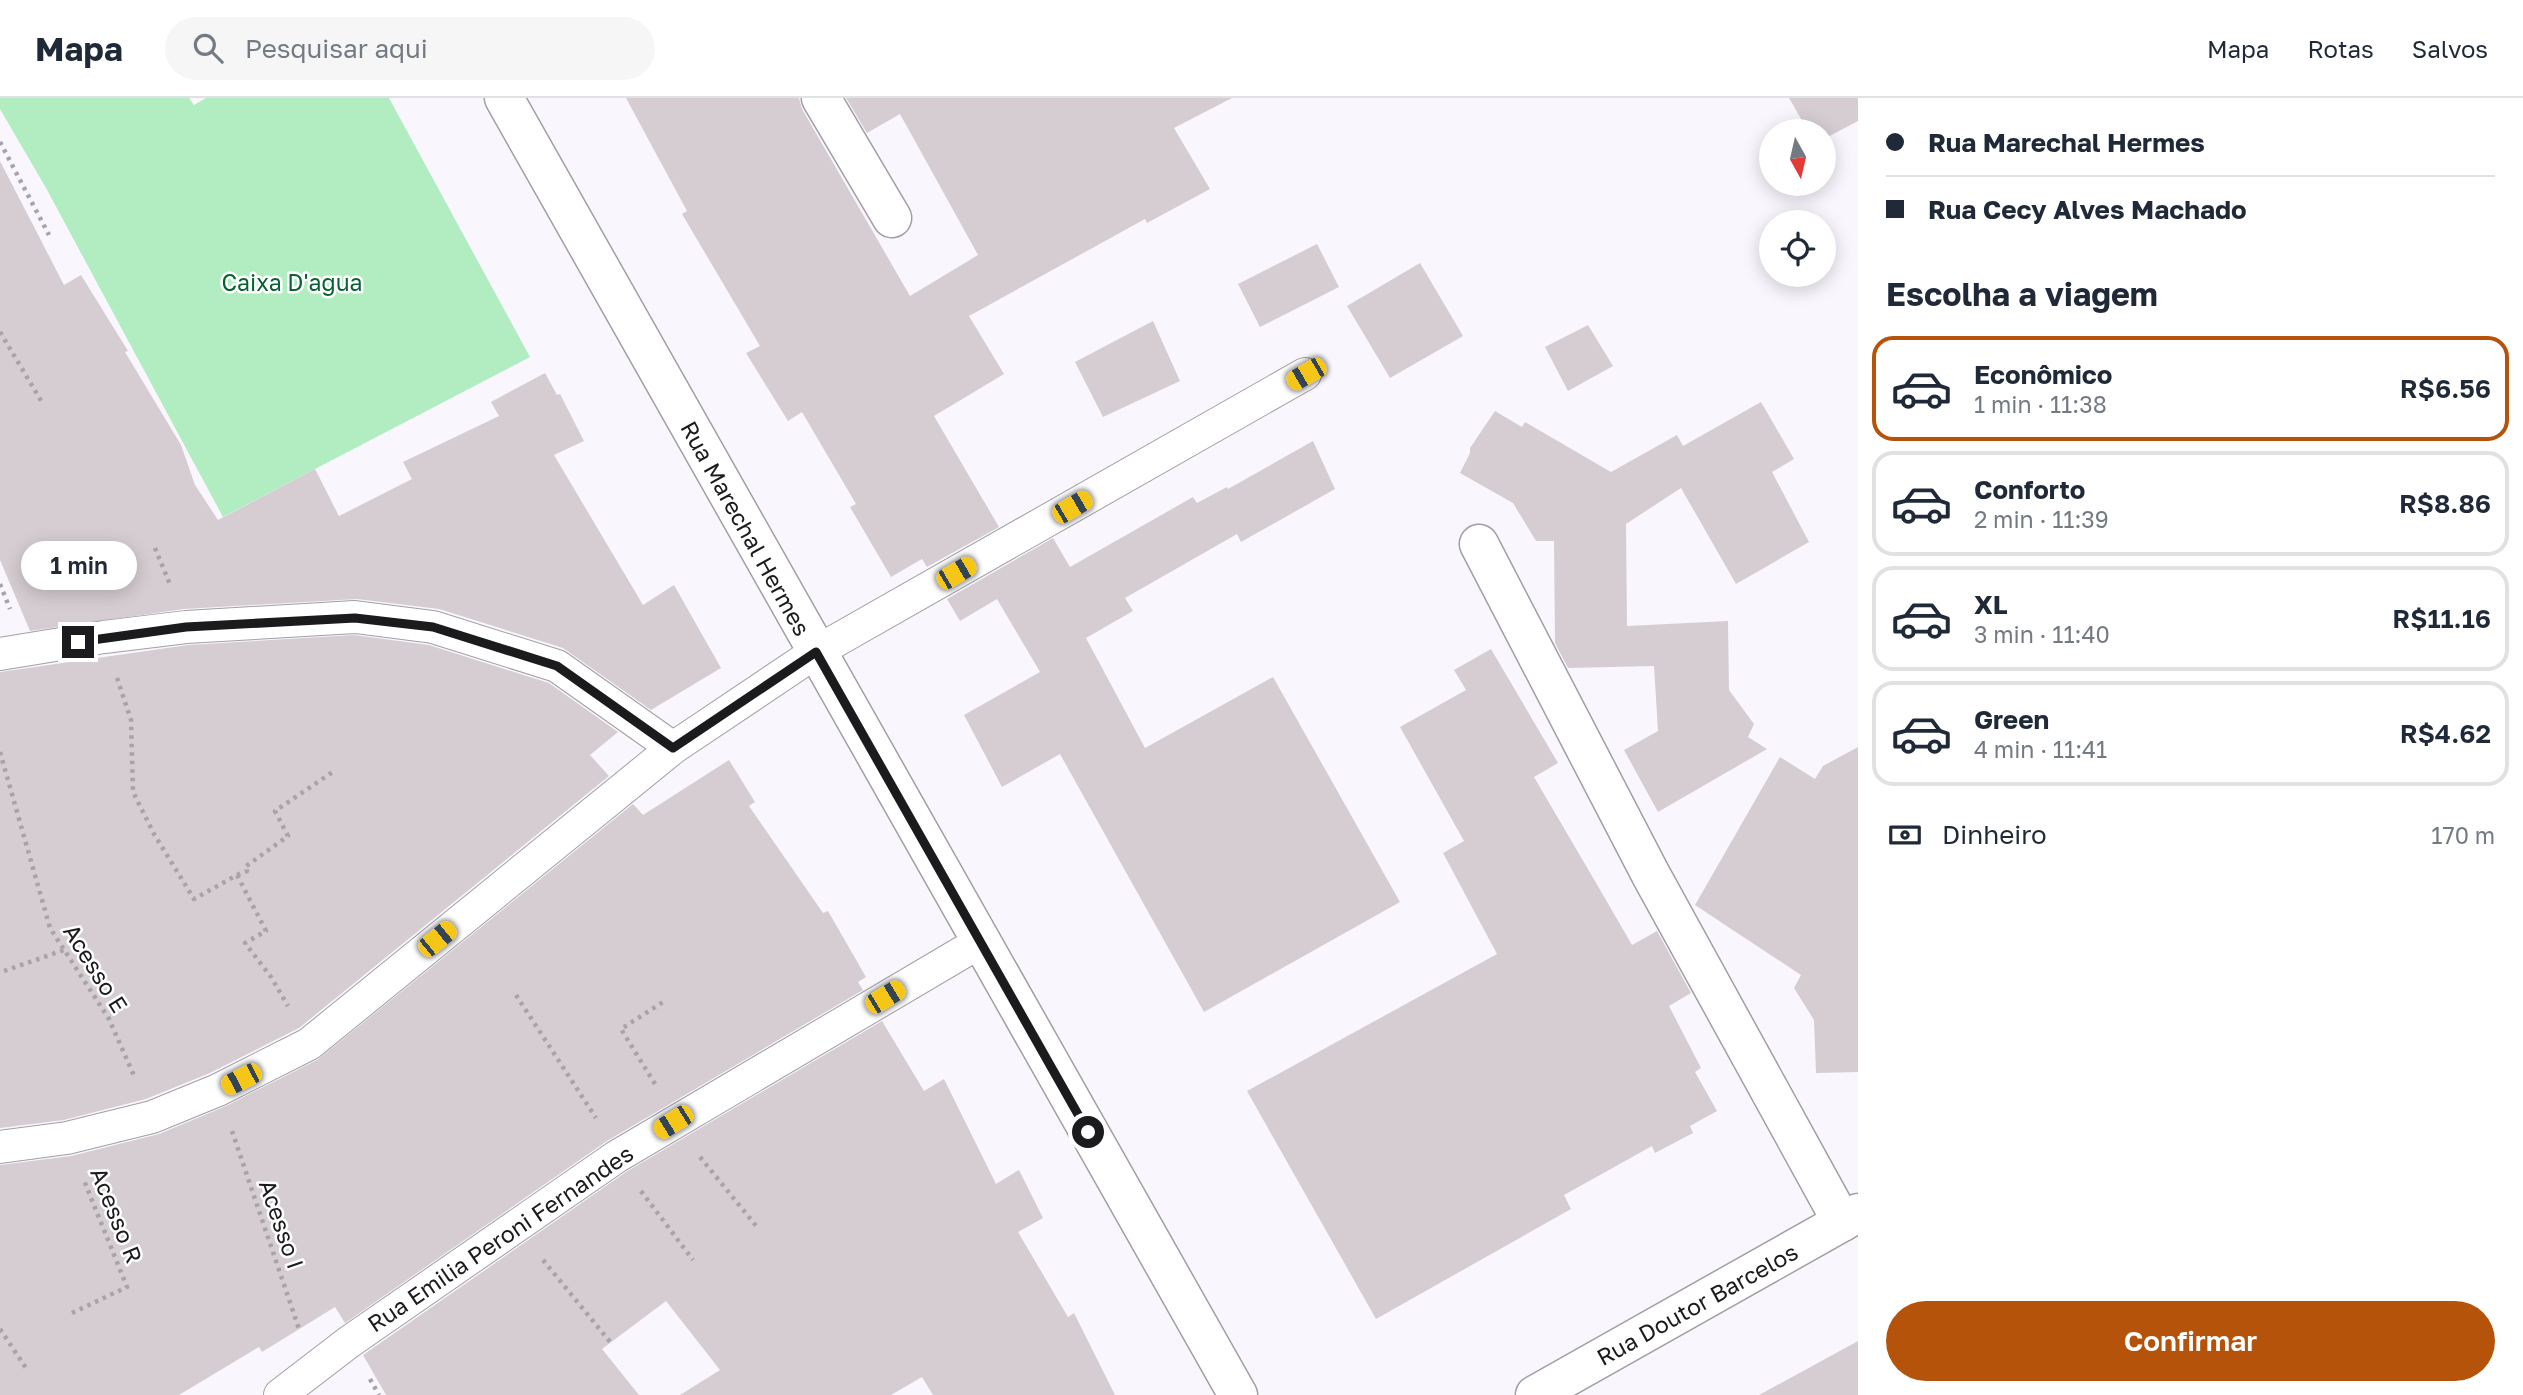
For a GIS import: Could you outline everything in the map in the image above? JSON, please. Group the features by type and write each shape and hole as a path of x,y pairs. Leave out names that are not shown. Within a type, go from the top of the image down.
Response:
{"street":[{"name":"Rua Marechal Hermes","path":"504,98 1238,1395"},
{"path":"821,98 892,218"},
{"path":"1479,544 1651,875 1850,1217"},
{"name":"Rua Doutor Barcelos","path":"1535,1395 1850,1217"}],"lane":[{"path":"0,1147 67,1138 152,1117 218,1090 309,1044 673,748 816,652 1306,374"},
{"path":"0,654 186,627 355,618 433,627 557,666 673,748"},
{"name":"Rua Emilia Peroni Fernandes","path":"280,1395 349,1342 639,1143 980,942"}],"path":[{"path":"0,142 50,235"},
{"path":"0,332 43,404"},
{"path":"104,637 131,720 133,792 154,834 194,899 247,871 245,867 288,836 275,811 334,771"},
{"name":"Acesso E","path":"0,752 50,928 109,1019 152,1117"},
{"path":"237,875 266,931 245,943 271,977 309,1044"},
{"path":"4,971 64,950"},
{"name":"Acesso I","path":"218,1090 313,1369"},
{"name":"Acesso R","path":"67,1138 127,1287 72,1313"},
{"path":"516,1227 611,1343"},
{"path":"0,1329 26,1368"}],"green space":[{"name":"Caixa D'agua","path":"0,98 189,98 194,105 206,98 389,98 530,357 223,517 46,188 0,109"}],"building":[{"path":"626,98 799,98 802,109 910,296 978,255 900,114 867,133 846,98 1232,98 1174,128 1210,189 1147,223 1145,219 969,316 1004,374 934,416 999,527 927,567 922,559 891,577 850,507 856,504 802,412 788,421 746,353 760,346 682,214 687,211"},
{"path":"1789,98 1858,98 1858,121 1836,133 1836,119 1801,119"},
{"path":"0,161 64,285 81,275 128,351 125,352 181,445 195,485 218,520 315,469 339,516 412,479 403,462 499,416 491,402 545,373 557,395 560,394 584,441 554,455 643,605 674,585 721,668 651,710 563,648 439,609 357,599 184,609 30,631 0,560"},
{"path":"1317,244 1339,287 1260,327 1238,284"},
{"path":"1420,263 1463,336 1390,378 1347,306"},
{"path":"1153,321 1180,381 1103,417 1075,362"},
{"path":"1588,325 1613,366 1568,391 1545,347"},
{"path":"1761,402 1794,459 1772,472 1809,542 1736,584 1681,488 1626,524 1627,626 1728,621 1729,690 1754,724 1748,737 1767,749 1658,812 1624,750 1658,731 1654,666 1568,668 1555,643 1554,541 1536,541 1513,503 1460,473 1470,448 1495,411 1522,427 1525,422 1611,472 1677,435 1683,446"},
{"path":"1313,441 1335,489 1241,542 1237,534 1125,598 1133,611 1086,638 1145,748 1273,677 1400,902 1204,1012 1060,754 1002,787 964,715 1040,672 997,599 960,621 947,599 1053,538 1070,567 1193,497 1197,503 1227,487 1228,489"},
{"path":"354,635 429,645 549,683 618,732 590,755 609,776 299,1028 210,1073 146,1099 64,1120 0,1128 0,672 188,645"},
{"path":"1491,649 1558,763 1534,777 1632,945 1657,931 1691,993 1669,1006 1701,1068 1695,1072 1717,1111 1690,1126 1693,1133 1655,1153 1652,1146 1564,1195 1571,1209 1376,1319 1247,1091 1497,954 1443,853 1464,841 1400,727 1466,690 1454,670"},
{"path":"1858,747 1858,1072 1816,1073 1814,1020 1794,988 1801,975 1695,905 1780,757 1815,779 1823,766"},
{"path":"729,760 755,802 749,806 823,913 828,911 866,977 858,982 863,990 607,1141 345,1323 335,1307 262,1352 259,1347 179,1395 0,1395 0,1165 71,1156 159,1134 226,1106 317,1060 633,804 643,815"},
{"path":"882,1021 924,1091 944,1079 996,1184 1019,1170 1043,1218 1018,1232 1068,1317 1074,1313 1115,1395 933,1395 922,1377 891,1395 680,1395 720,1370 666,1301 602,1349 639,1395 386,1395 363,1355 626,1172"},
{"path":"1858,1341 1858,1395 1759,1395"}],"route":[{"path":"78,642 186,627 355,618 433,627 557,666 673,748 816,652 1088,1132"}]}
